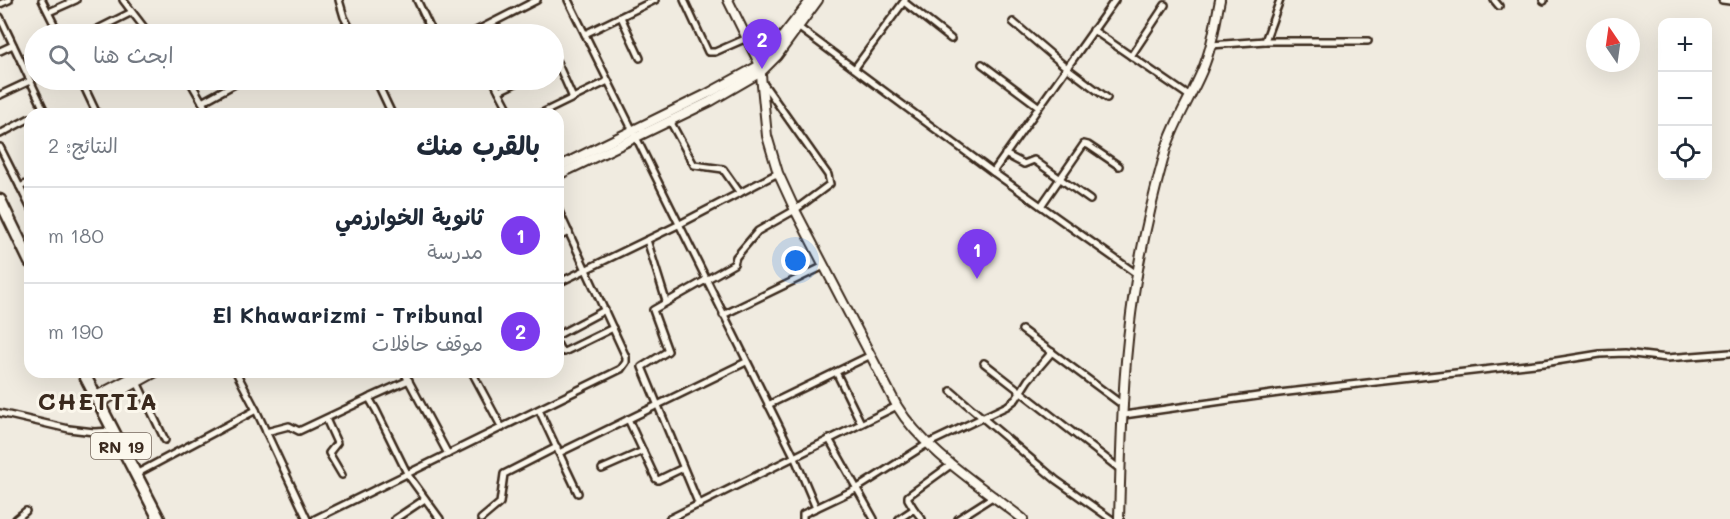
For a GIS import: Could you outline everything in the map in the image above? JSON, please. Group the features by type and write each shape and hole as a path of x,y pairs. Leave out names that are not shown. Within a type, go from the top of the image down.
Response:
{"highway":[{"path":"0,200 24,250"},
{"name":"RN 19","path":"86,378 136,474 155,518"}],"main road":[{"path":"728,0 760,69 767,136 778,173 897,406 906,421 927,444 1023,519"},
{"path":"564,164 711,101 760,69 811,0"},
{"path":"564,172 771,64 818,0"},
{"path":"1119,519 1131,314 1148,219 1167,147 1202,71 1211,45 1220,0"},
{"path":"96,400 132,378"},
{"path":"96,400 145,378"}],"street":[{"path":"0,4 9,0"},
{"path":"42,0 54,24"},
{"path":"49,12 76,0"},
{"path":"123,0 142,24"},
{"path":"339,0 348,24"},
{"path":"417,0 429,24"},
{"path":"490,24 537,0"},
{"path":"568,0 794,456 816,508"},
{"path":"585,34 621,17 641,3 656,0"},
{"path":"684,0 708,52 716,52 747,38"},
{"path":"993,172 1115,0"},
{"path":"1265,40 1280,0"},
{"path":"1494,0 1499,6"},
{"path":"1722,0 1730,1"},
{"path":"855,68 905,1 951,39"},
{"path":"1131,56 1165,4"},
{"path":"108,24 132,12"},
{"path":"0,17 24,68"},
{"path":"621,17 640,58"},
{"path":"1013,22 1067,68 1107,98"},
{"path":"798,27 993,172 1138,275"},
{"path":"1093,30 1189,96"},
{"path":"1211,45 1265,40 1368,41"},
{"path":"0,51 13,45"},
{"path":"982,64 1038,106"},
{"path":"564,78 573,98"},
{"path":"552,108 608,81"},
{"path":"699,505 642,366 668,352 653,312 655,307 734,264 736,257 758,231 795,210 830,184 830,178 762,82"},
{"path":"0,95 24,84"},
{"path":"34,90 43,108"},
{"path":"87,90 95,108"},
{"path":"195,90 206,108"},
{"path":"202,102 224,90"},
{"path":"381,90 389,108"},
{"path":"499,91 508,108"},
{"path":"0,134 24,121"},
{"path":"669,121 694,165 723,169 740,193"},
{"path":"1041,206 1084,144 1119,166"},
{"path":"0,147 24,195"},
{"path":"1005,154 1024,164 1034,160 1090,200"},
{"path":"564,280 778,173"},
{"path":"20,187 24,185"},
{"path":"315,519 324,517 621,369 626,357 564,222"},
{"path":"564,234 569,232"},
{"path":"646,240 666,301"},
{"path":"723,315 824,266"},
{"path":"564,332 605,310"},
{"path":"564,352 613,328"},
{"path":"1022,330 1124,406"},
{"path":"803,519 803,514 856,489 927,444 1011,404 1052,352"},
{"path":"1124,415 1279,393 1544,363 1600,354 1625,353 1667,358 1730,353"},
{"path":"768,405 871,355"},
{"path":"481,519 500,503 504,474 628,419 746,362"},
{"path":"984,363 1121,470"},
{"path":"836,372 861,423"},
{"path":"239,378 307,519"},
{"path":"475,378 502,428"},
{"path":"266,432 289,426 299,431 409,380 448,454"},
{"path":"137,382 165,440"},
{"path":"951,391 1056,480 1111,519"},
{"path":"369,398 408,475 440,519"},
{"path":"669,519 897,406"},
{"path":"136,474 256,410"},
{"path":"539,410 578,493"},
{"path":"0,412 69,429 94,432 112,431"},
{"path":"326,419 337,443 329,453 342,475"},
{"path":"628,419 656,480 683,468"},
{"path":"829,439 874,519"},
{"path":"602,469 643,451"},
{"path":"922,519 908,496 952,464"},
{"path":"958,519 994,496"},
{"path":"395,519 425,499"},
{"path":"899,519 914,509"},
{"path":"16,519 26,511"}],"place":[{"name":"El Khawarizmi - Tribunal","path":"762,69"},
{"name":"ثانوية الخوارزمي","path":"977,279"}],"district":[{"name":"CHETTIA","path":"98,400"}]}
